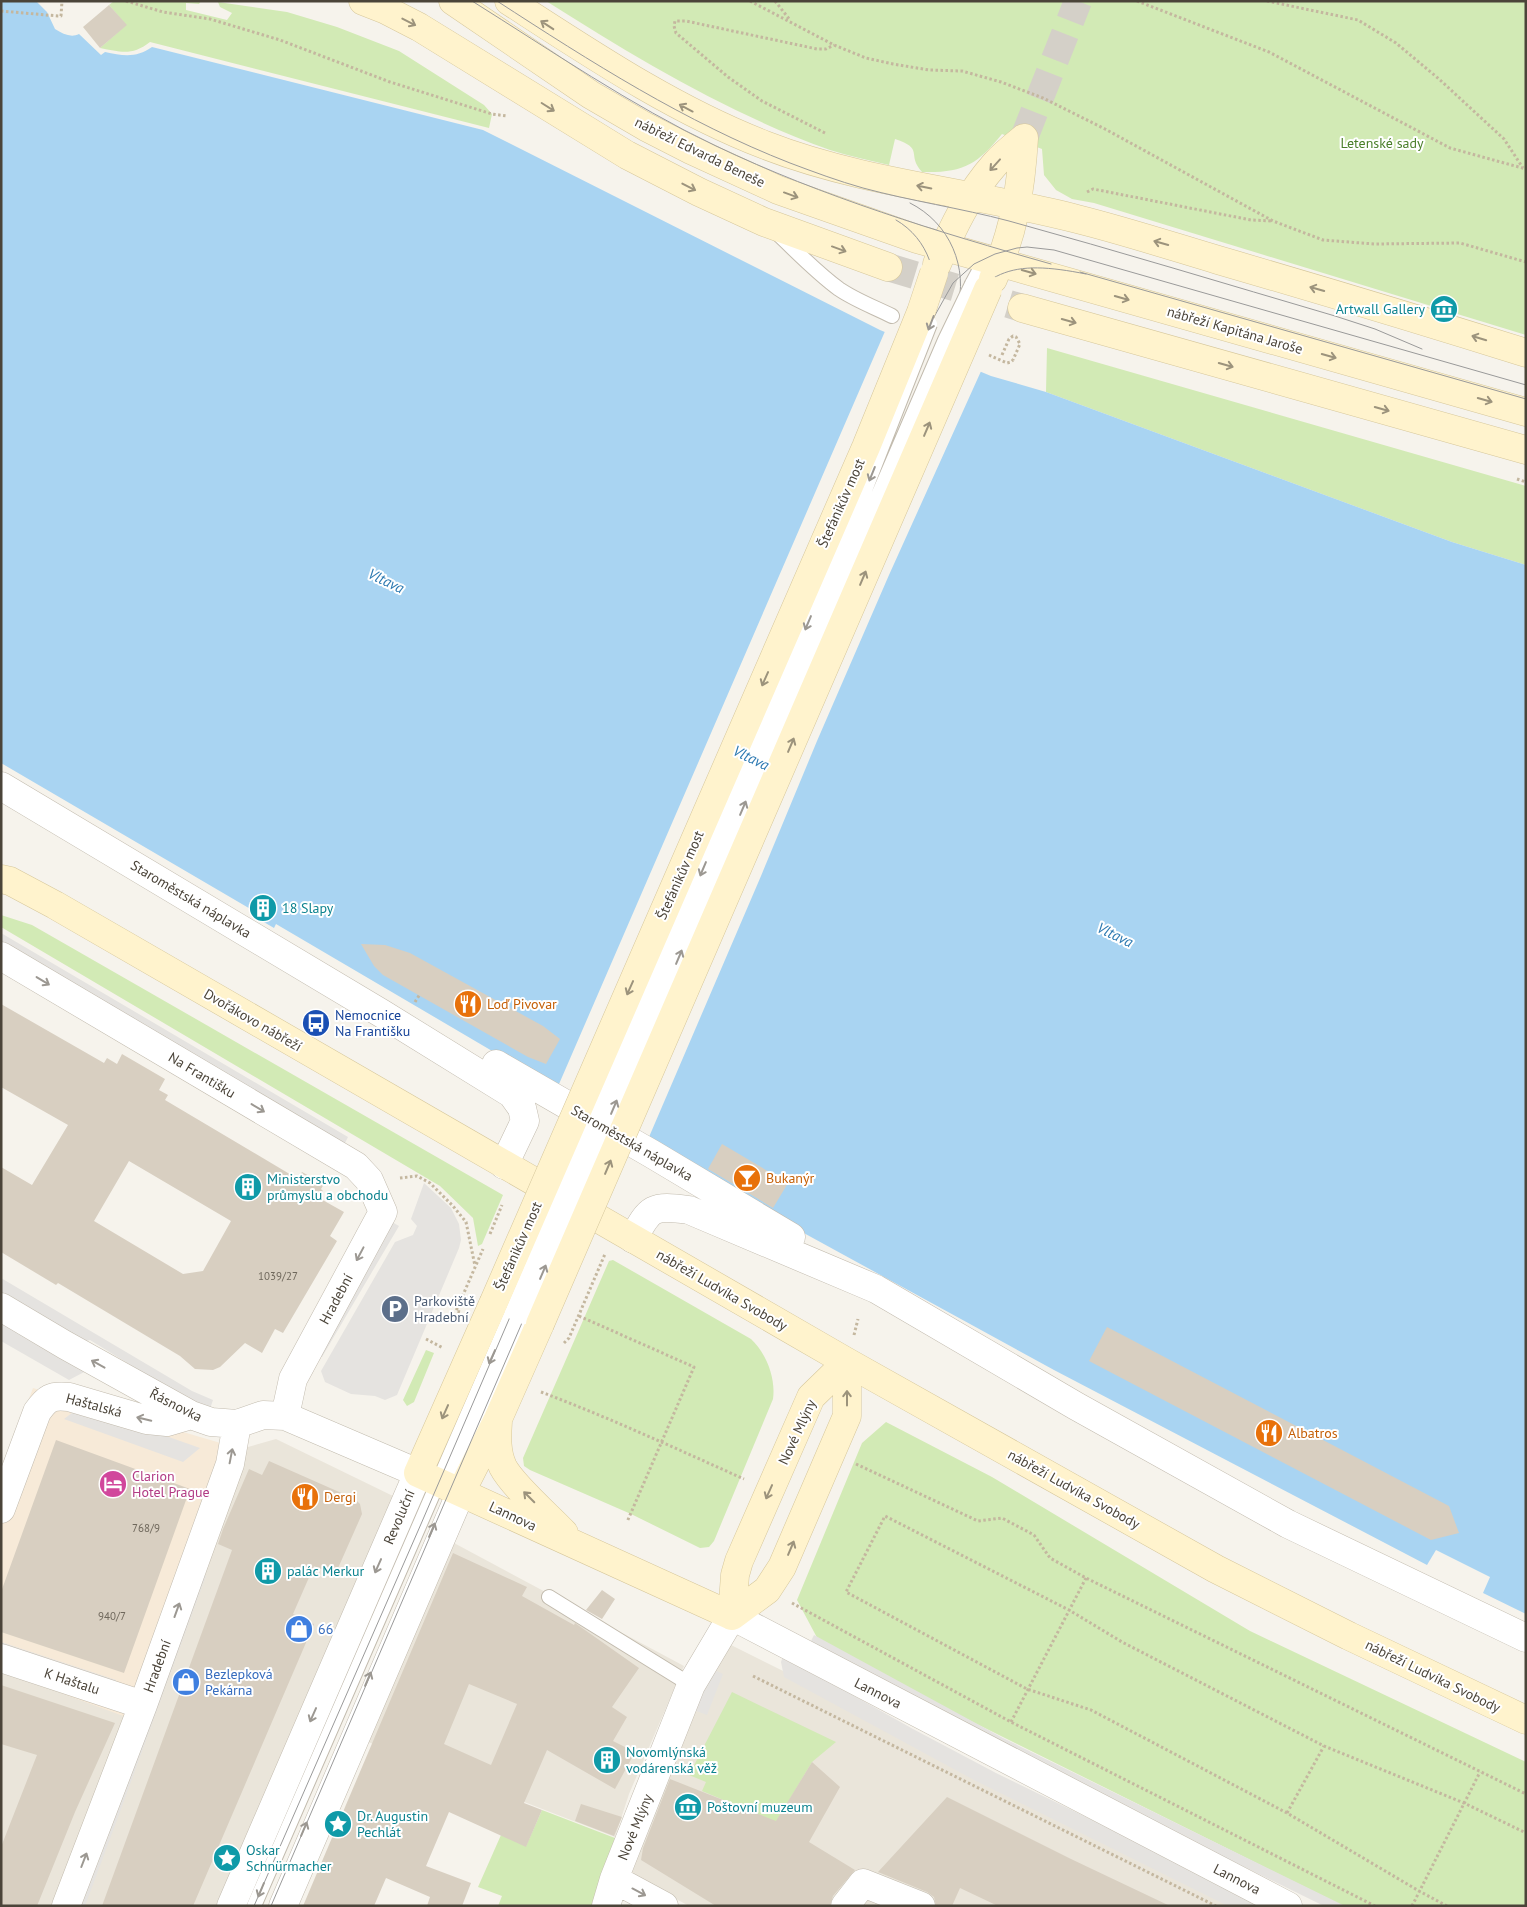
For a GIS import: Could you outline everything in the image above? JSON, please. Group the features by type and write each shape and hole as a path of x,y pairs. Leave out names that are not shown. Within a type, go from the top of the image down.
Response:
{"street":[{"path":"363,1 419,27 627,155 699,192 764,222 888,267"},
{"name":"nábřeží Edvarda Beneše","path":"453,1 591,94 690,150 778,190 881,228 950,249"},
{"path":"510,1 621,72 694,112 765,145 806,159 891,181 972,196 1101,226 1381,307 1526,353"},
{"path":"950,249 954,224 972,196 995,164 1024,138 1022,168 1016,206 1005,251 992,261"},
{"name":"nábřeží Kapitána Jaroše","path":"950,249 1526,412"},
{"name":"Štefánikův most","path":"442,1484 498,1419 517,1314 866,447 921,312 950,249"},
{"name":"Štefánikův most","path":"442,1484 992,261"},
{"path":"1022,308 1526,450"},
{"name":"Staroměstská náplavka","path":"1,786 381,1012 512,1094 522,1108 525,1121 504,1165"},
{"name":"Dvořákovo nábřeží","path":"1,879 10,881 55,905 504,1165"},
{"name":"Na Františku","path":"1,956 356,1166 369,1180 383,1212"},
{"name":"Staroměstská náplavka","path":"381,1012 458,1042 652,1154 876,1289"},
{"name":"nábřeží Ludvíka Svobody","path":"504,1165 847,1362 1216,1569 1350,1636 1526,1720"},
{"path":"633,1239 645,1216 650,1212 666,1207 689,1210 876,1289 1076,1406 1288,1524 1526,1638"},
{"name":"Hradební","path":"285,1416 293,1379 383,1212"},
{"name":"Řásnovka","path":"1,1307 191,1415 211,1422 237,1424 263,1415 285,1416 442,1484"},
{"name":"Nové Mlýny","path":"732,1616 738,1561 812,1397 847,1362"},
{"name":"Nové Mlýny","path":"606,1906 614,1879 691,1685 732,1616 767,1590 782,1568 847,1416 847,1362"},
{"name":"Haštalská","path":"1,1509 7,1471 45,1400 57,1395 69,1397 147,1420 168,1422 191,1415"},
{"path":"498,1419 496,1436 502,1466 508,1475 576,1544"},
{"name":"Hradební","path":"66,1906 143,1705 230,1464 237,1424"},
{"path":"283,1906 442,1484"},
{"name":"Lannova","path":"442,1484 732,1616 1288,1906"},
{"name":"Revoluční","path":"231,1906 442,1484"},
{"name":"K Haštalu","path":"1,1658 143,1705"},
{"path":"614,1879 664,1906"},
{"path":"845,1906 863,1883 921,1906"}],"lane":[{"path":"764,222 840,290 892,316"},
{"path":"498,1419 505,1360 517,1314"},
{"path":"254,1906 442,1484 505,1360"},
{"path":"271,1906 442,1484"},
{"path":"549,1597 691,1685"}],"path":[{"path":"1,11 62,16 62,1"},
{"path":"126,1 163,12 210,19 280,40 390,82 492,114 510,116"},
{"path":"750,1 834,44 866,58 929,70 962,71 1001,82 1043,98 1105,129 1273,222 1323,240 1374,244 1460,243 1526,262"},
{"path":"775,1 790,21"},
{"path":"1137,1 1269,52 1450,148 1524,168"},
{"path":"1267,1 1358,20 1396,43 1439,79 1504,139 1524,168"},
{"path":"825,133 762,101 728,77 676,33 674,26 675,21 678,20 817,49 826,49 834,44"},
{"path":"1093,189 1251,220 1273,222"},
{"path":"988,355 1007,363 1011,362 1020,341 1013,336 1009,339 1002,355"},
{"path":"418,998 420,994"},
{"path":"369,1180 416,1176 430,1183 466,1222 475,1266"},
{"path":"488,1238 502,1205"},
{"path":"464,1293 485,1246"},
{"path":"569,1338 605,1253"},
{"path":"578,1316 694,1367 627,1522"},
{"path":"426,1340 436,1344"},
{"path":"538,1391 661,1441 747,1480"},
{"path":"851,1462 978,1521 1002,1518 1034,1535 1050,1558 1086,1578 1526,1794"},
{"path":"1447,1906 1287,1813 1091,1710 1028,1689 846,1592 885,1516 1069,1610 1122,1642 1324,1746 1464,1802 1526,1833"},
{"path":"1011,1722 1086,1578"},
{"path":"792,1603 1011,1722 1375,1906"},
{"path":"753,1676 1216,1906"},
{"path":"1287,1813 1324,1746"},
{"path":"1412,1906 1480,1772"}],"shaded area":[{"path":"1,933 348,1137 344,1145 1,943"},
{"name":"Parkoviště Hradební","path":"424,1183 451,1208 459,1224 461,1240 459,1248 397,1395 385,1400 375,1396 351,1394 325,1382 321,1371 395,1242 413,1235 417,1226 411,1219"},
{"path":"392,1222 399,1226 322,1357 314,1352"},
{"path":"1,1278 192,1391 213,1400 210,1409 192,1403 90,1340 79,1343 1,1297"},
{"path":"1,1319 88,1370 69,1380 1,1341"},
{"path":"33,1388 241,1449 145,1724 1,1671 1,1474"},
{"path":"81,1406 200,1448 183,1462 64,1419"},
{"path":"276,1439 393,1496 216,1906 1,1906 1,1671 241,1449"},
{"path":"454,1543 684,1666 629,1794 615,1837 368,1742"},
{"path":"198,1573 206,1576 117,1820 85,1906 76,1906"},
{"path":"814,1635 1003,1738 1345,1906 1324,1906 1047,1770 810,1643"},
{"path":"1,1642 116,1680 114,1688 1,1651"},
{"path":"731,1645 1255,1906 689,1906 627,1872 697,1690"},
{"path":"783,1656 996,1773 1268,1906 1228,1906 974,1780 784,1677 781,1662"},
{"path":"706,1666 723,1674 707,1715 688,1708"}],"green space":[{"path":"114,1 201,1 199,4 186,3 186,10 227,20 232,13 220,7 218,2 287,12 337,27 399,51 484,105 492,114 489,128 150,42 138,49 126,52 100,48 126,25 109,5"},
{"name":"Letenské sady","path":"546,1 1526,1 1526,335 1094,203 1072,199 1056,190 1044,175 1042,149 1002,134 977,160 959,169 948,171 922,172 915,161 913,149 895,139 889,165 830,150 792,136 719,102 649,64"},
{"path":"1047,348 1526,486 1526,565 1452,542 1046,392"},
{"path":"1,915 32,925 503,1195 482,1244 478,1246 473,1218 440,1186 1,927"},
{"path":"613,1260 751,1339 761,1351 769,1366 774,1391 773,1399 714,1541 709,1547 700,1548 631,1514 524,1466 523,1458 609,1261"},
{"path":"426,1350 434,1353 414,1402 407,1406 403,1400"},
{"path":"886,1422 992,1477 1250,1631 1526,1762 1526,1906 1343,1906 822,1647 797,1600 862,1443"},
{"path":"732,1692 836,1742 812,1762 776,1822 702,1791 706,1782 689,1775"},
{"path":"542,1810 615,1838 595,1906 498,1906 502,1896 478,1887 501,1835 526,1846"}],"water":[{"name":"Vltava","path":"1,1 36,1 47,12 55,29 67,35 79,34 101,55 105,52 124,55 135,54 152,47 483,130 880,330 991,376 1046,392 1452,542 1526,565 1526,1614 1483,1593 1490,1577 1436,1550 1427,1565 1054,1370 780,1220 276,924 274,928 262,921 264,917 1,763"}],"pier":[{"path":"886,329 982,369 817,741 646,1144 556,1091"}],"building":[{"path":"109,5 127,25 100,48 83,27"},
{"name":"Loď Pivovar","path":"361,944 385,945 410,953 543,1026 560,1039 546,1064 528,1057 383,975 374,966"},
{"name":"Ministerstvo průmyslu a obchodu","path":"1,1004 104,1063 107,1058 117,1064 122,1054 165,1079 159,1090 168,1095 165,1100 298,1179 302,1172 324,1184 319,1198 344,1212 330,1236 337,1241 283,1333 275,1329 262,1353 245,1343 220,1367 213,1370 195,1369 180,1356 58,1283 56,1285 1,1252 1,1167 32,1185 68,1125 1,1087","holes":["129,1161 231,1221 203,1271 183,1274 94,1221"]},
{"name":"Bukanýr","path":"722,1144 788,1183 773,1208 708,1169"},
{"name":"Albatros","path":"1107,1327 1449,1506 1459,1533 1431,1540 1089,1361"},
{"path":"56,1440 190,1489 124,1673 1,1632 1,1592"},
{"path":"269,1461 355,1499 360,1504 362,1514 335,1575 314,1566 293,1614 314,1624 193,1906 102,1906 232,1550 218,1544 223,1529 249,1469 262,1475"},
{"path":"453,1553 527,1587 522,1596 574,1625 575,1623 639,1668 612,1707 627,1717 613,1741 635,1752 615,1789 547,1750 524,1803 542,1810 526,1847 449,1812 426,1866 471,1883 462,1906 427,1906 430,1897 386,1878 374,1906 303,1906","holes":["469,1684 517,1704 491,1765 444,1744"]},
{"path":"602,1590 615,1599 602,1619 586,1610"},
{"path":"1,1685 115,1723 75,1812 37,1906 1,1906 1,1847 37,1755 1,1744"},
{"path":"812,1762 840,1787 809,1842 855,1870 833,1896 830,1906 716,1906 641,1860 643,1848 670,1779 776,1821"},
{"path":"947,1797 1170,1906 998,1906 960,1888 952,1906 936,1906 934,1897 927,1892 878,1872"},
{"path":"581,1804 622,1817 614,1836 575,1821"}],"tunnel":[{"path":"1024,138 1078,1"},
{"path":"888,267 1022,308"}],"tram line":[{"path":"472,1 592,77 653,113 716,146 798,181 881,212 1051,264"},
{"path":"497,1 639,90 713,129 790,163 863,188 1009,221 1091,244 1335,316 1375,329 1422,349"},
{"path":"910,203 936,222 953,248 960,278 957,310"},
{"path":"896,220 917,237 930,260 935,286 933,313"},
{"path":"254,1906 421,1524 862,498 934,317 953,283 974,264 995,254 1027,247 1054,250 1526,385"},
{"path":"271,1906 945,340 971,297 1000,274 1018,269 1037,268 1086,274"},
{"path":"1080,272 1526,399"}],"place":[{"name":"Artwall Gallery","path":"1444,309"},
{"name":"18 Slapy","path":"263,908"},
{"name":"Loď Pivovar","path":"468,1004"},
{"name":"Nemocnice Na Františku","path":"316,1023"},
{"name":"Bukanýr","path":"747,1178"},
{"name":"Ministerstvo průmyslu a obchodu","path":"248,1187"},
{"name":"Parkoviště Hradební","path":"395,1309"},
{"name":"Albatros","path":"1269,1433"},
{"name":"Clarion Hotel Prague","path":"113,1484"},
{"name":"Dergi","path":"305,1497"},
{"name":"palác Merkur","path":"268,1571"},
{"name":"66","path":"299,1629"},
{"name":"Bezlepková Pekárna","path":"186,1682"},
{"name":"Novomlýnská vodárenská věž","path":"607,1760"},
{"name":"Poštovní muzeum","path":"688,1807"},
{"name":"Dr. Augustin Pechlát","path":"338,1824"},
{"name":"Oskar Schnürmacher","path":"227,1858"}]}
